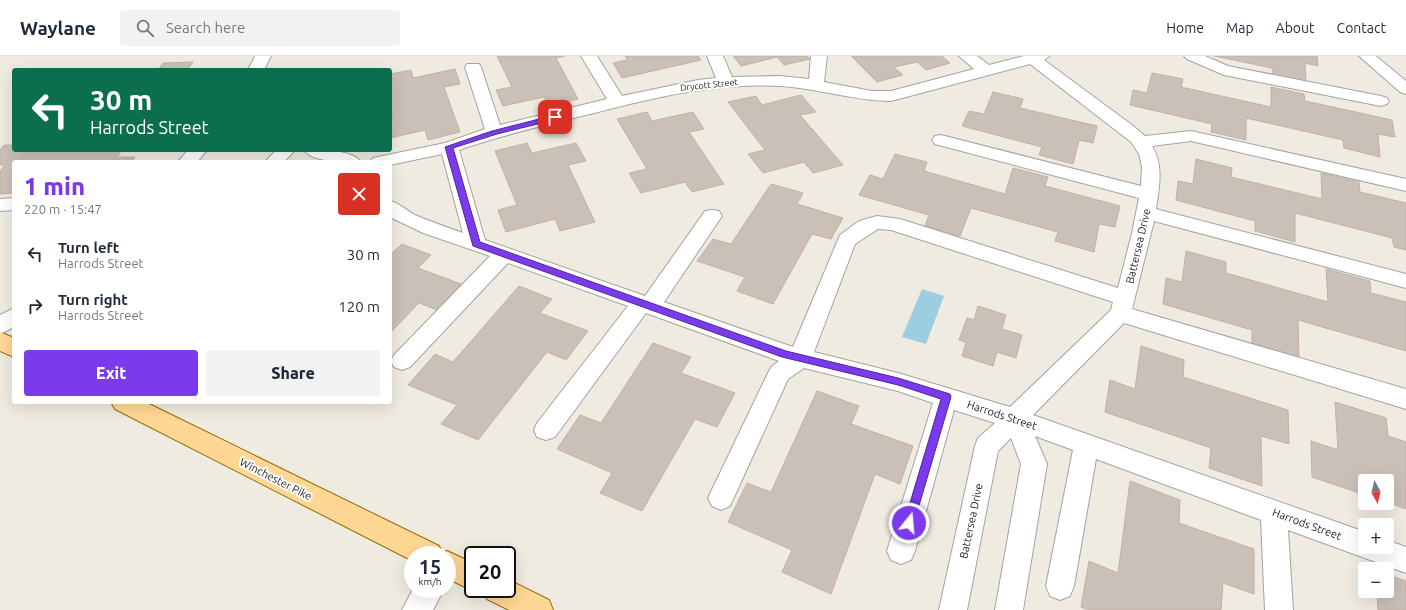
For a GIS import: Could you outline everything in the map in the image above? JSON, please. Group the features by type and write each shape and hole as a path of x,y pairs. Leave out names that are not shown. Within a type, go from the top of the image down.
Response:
{"main road":[{"path":"0,341 12,347"},
{"name":"Winchester Pike","path":"127,404 411,546"},
{"path":"515,598 539,610"}],"street":[{"path":"257,68 263,56"},
{"path":"589,56 617,102"},
{"path":"715,56 726,82"},
{"path":"816,85 819,56"},
{"path":"967,56 986,71"},
{"path":"1192,56 1224,70 1381,101"},
{"path":"1367,56 1406,89"},
{"name":"Drycott Street","path":"388,160 449,147 494,132 663,91 726,82 780,81 816,85 872,96 891,96 1037,58"},
{"name":"Battersea Drive","path":"953,610 987,446 1015,419 1123,306 1147,204 1151,172 1148,154 1135,136 1037,58"},
{"path":"474,67 494,132"},
{"path":"1139,142 1191,136 1406,185"},
{"path":"941,140 1147,204 1406,281"},
{"path":"449,147 476,244"},
{"path":"189,160 196,152"},
{"path":"276,160 284,152"},
{"path":"319,152 345,160"},
{"path":"0,205 12,204"},
{"name":"Harrods Street","path":"392,210 411,220 476,244 785,354 898,382 1015,419 1358,542"},
{"path":"546,430 646,305 712,216"},
{"path":"721,498 779,373 800,358 847,240 866,226 877,222 893,224 1123,306 1406,399"},
{"path":"402,361 504,254"},
{"path":"0,326 12,317"},
{"path":"901,551 946,397"},
{"path":"1009,610 1034,464 1015,419"},
{"path":"1060,586 1086,444"},
{"path":"1274,512 1279,610"},
{"path":"1389,554 1406,560"},
{"path":"416,610 424,598"}],"water":[{"path":"922,289 944,296 926,344 902,337"}],"building":[{"path":"497,56 565,56 556,58 578,99 549,106 544,97 503,106 496,90 512,87"},
{"path":"625,56 698,56 701,60 622,78 613,63 627,60"},
{"path":"733,56 807,56 810,59 784,65 777,57 741,66"},
{"path":"851,56 942,56 950,63 926,70 917,62 894,67 903,75 877,82"},
{"path":"1214,56 1317,56 1318,66 1305,63 1306,82 1273,75 1272,68"},
{"path":"193,62 188,68 159,68 163,63"},
{"path":"455,69 460,84 444,87 460,132 428,140 425,130 392,138 392,74 411,70 413,78"},
{"path":"1152,73 1183,79 1181,87 1271,107 1271,87 1304,94 1305,101 1392,120 1395,137 1378,134 1380,157 1344,148 1343,140 1246,118 1246,140 1211,132 1212,124 1130,105 1133,90 1147,93"},
{"path":"993,92 1023,99 1020,108 1097,126 1093,143 1079,140 1073,164 1039,155 1042,147 962,126 969,111 984,114"},
{"path":"801,95 816,112 800,115 843,165 813,173 804,162 763,173 748,154 765,150 728,102 756,96 762,105"},
{"path":"647,112 652,121 693,112 704,129 689,132 724,184 692,192 685,182 641,193 629,173 647,169 617,119"},
{"path":"527,143 532,153 576,143 586,161 568,165 595,222 560,231 555,219 506,232 498,210 517,205 495,151"},
{"path":"4,145 12,145 12,152 121,152 117,157 135,157 133,160 12,160 12,193 0,194 0,171 5,165 0,165 0,150"},
{"path":"895,154 927,162 924,171 1005,194 1013,168 1048,177 1045,186 1120,206 1115,227 1099,224 1094,252 1055,241 1058,232 971,208 960,236 925,226 929,215 859,195 870,175 883,179"},
{"path":"1196,159 1232,168 1231,177 1322,199 1321,173 1359,182 1360,192 1406,203 1406,250 1394,247 1392,238 1295,213 1295,242 1255,231 1255,221 1176,200 1178,181 1193,184"},
{"path":"771,184 803,193 797,204 843,218 831,239 812,234 773,304 737,291 745,277 697,261 713,239 731,244"},
{"path":"402,244 431,255 418,268 461,284 437,310 419,303 392,331 392,253"},
{"path":"1186,251 1226,262 1226,273 1328,302 1326,269 1370,281 1371,293 1406,302 1406,351 1298,320 1299,357 1252,344 1252,330 1163,304 1166,278 1182,282"},
{"path":"519,286 552,299 540,313 588,331 566,360 547,352 478,440 441,424 457,405 408,385 435,354 453,362"},
{"path":"978,306 1006,315 1002,329 1022,335 1016,358 997,352 993,366 962,356 966,342 959,340 967,318 974,320"},
{"path":"653,343 691,357 681,373 735,393 717,427 695,419 642,511 600,493 612,473 557,449 580,415 601,423"},
{"path":"1141,346 1184,360 1183,377 1288,410 1289,444 1261,436 1262,486 1209,468 1211,448 1105,412 1110,380 1135,389"},
{"path":"817,391 859,406 851,424 913,446 900,484 875,474 831,594 782,572 792,550 728,522 747,483 771,492"},
{"path":"1335,402 1386,418 1388,436 1406,442 1406,509 1394,505 1394,474 1358,474 1358,493 1312,477 1311,441 1338,450"},
{"path":"1130,481 1180,500 1179,523 1254,549 1254,594 1223,583 1221,610 1089,610 1081,607 1089,561 1118,573"},
{"path":"1394,577 1406,581 1406,610 1378,610 1377,598 1394,598"}],"route":[{"path":"555,117 494,132 449,147 476,244 785,354 898,382 946,397 909,523"}]}
